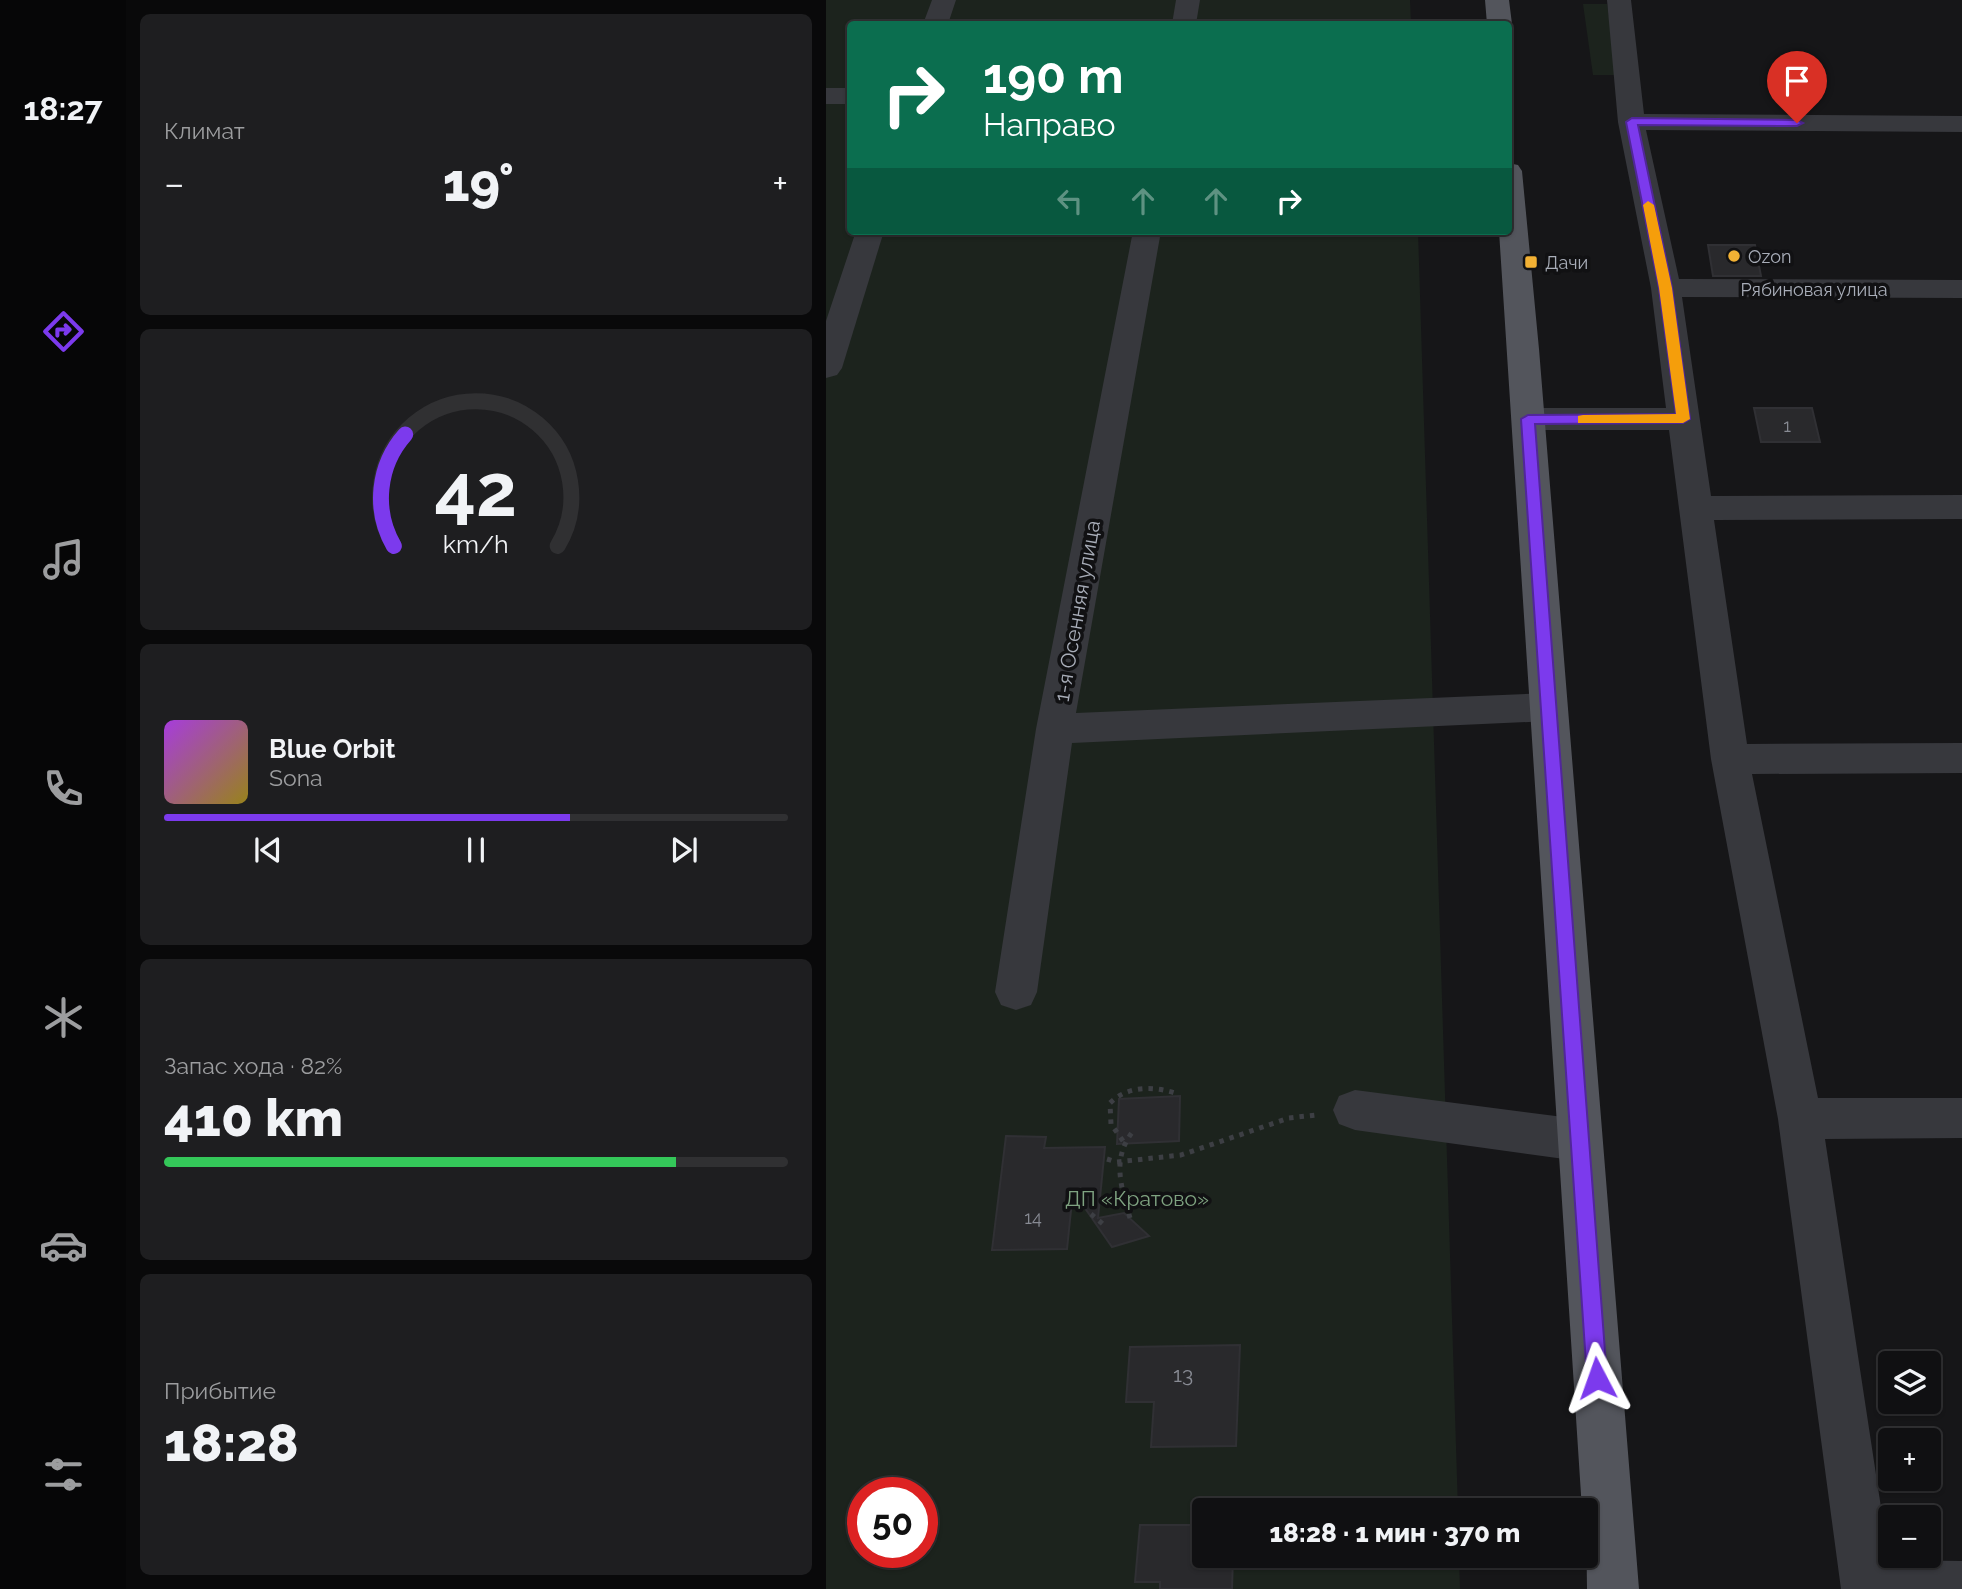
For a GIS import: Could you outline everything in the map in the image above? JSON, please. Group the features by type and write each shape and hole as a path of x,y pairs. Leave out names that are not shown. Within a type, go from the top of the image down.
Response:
{"main road":[{"path":"1497,0 1499,21"},
{"path":"1512,221 1613,1589"}],"street":[{"path":"937,21 944,0"},
{"path":"1184,21 1188,0"},
{"path":"1619,0 1632,122 1665,288 1730,759 1800,1119 1867,1587 1962,1587"},
{"path":"826,96 847,96"},
{"path":"1632,122 1962,124"},
{"path":"826,368 869,235"},
{"name":"1-я Осенняя улица","path":"1016,992 1055,729 1146,235"},
{"name":"Рябиновая улица","path":"1665,288 1962,289"},
{"path":"1528,419 1683,419"},
{"path":"1695,508 1962,507"},
{"path":"1055,729 1549,707"},
{"path":"1730,759 1962,758"},
{"path":"1355,1110 1580,1140"},
{"path":"1800,1119 1962,1118"}],"path":[{"path":"1122,1141 1111,1124 1110,1102 1115,1096 1126,1091 1158,1089 1178,1094"},
{"path":"1107,1159 1117,1162 1181,1155 1289,1118 1355,1110"},
{"path":"1130,1219 1117,1162 1122,1141 1134,1130"},
{"path":"1091,1214 1104,1224"}],"green space":[{"name":"ДП «Кратово»","path":"826,0 1410,0 1411,21 847,21 847,235 1418,235 1458,1498 1192,1498 1192,1568 1459,1568 1460,1589 826,1589"},
{"path":"1583,4 1607,4 1618,75 1593,75"}],"building":[{"path":"1708,245 1755,245 1761,276 1713,276"},
{"path":"1754,408 1812,408 1820,442 1761,442"},
{"path":"1180,1096 1179,1141 1117,1144 1119,1099"},
{"path":"1006,1136 1046,1137 1044,1148 1105,1147 1098,1218 1124,1213 1149,1236 1112,1247 1073,1191 1067,1249 992,1250"},
{"path":"1240,1345 1236,1446 1151,1447 1154,1402 1126,1402 1130,1347"},
{"path":"1140,1525 1192,1525 1192,1568 1233,1568 1232,1589 1160,1589 1160,1582 1135,1582"}],"slow traffic":[{"path":"1583,419 1683,419 1665,288 1648,205"}],"place":[{"name":"Ozon","path":"1734,256"},
{"name":"Дачи","path":"1531,262"}],"route":[{"path":"1597,1378 1528,419 1683,419 1665,288 1632,122 1797,123"}]}
